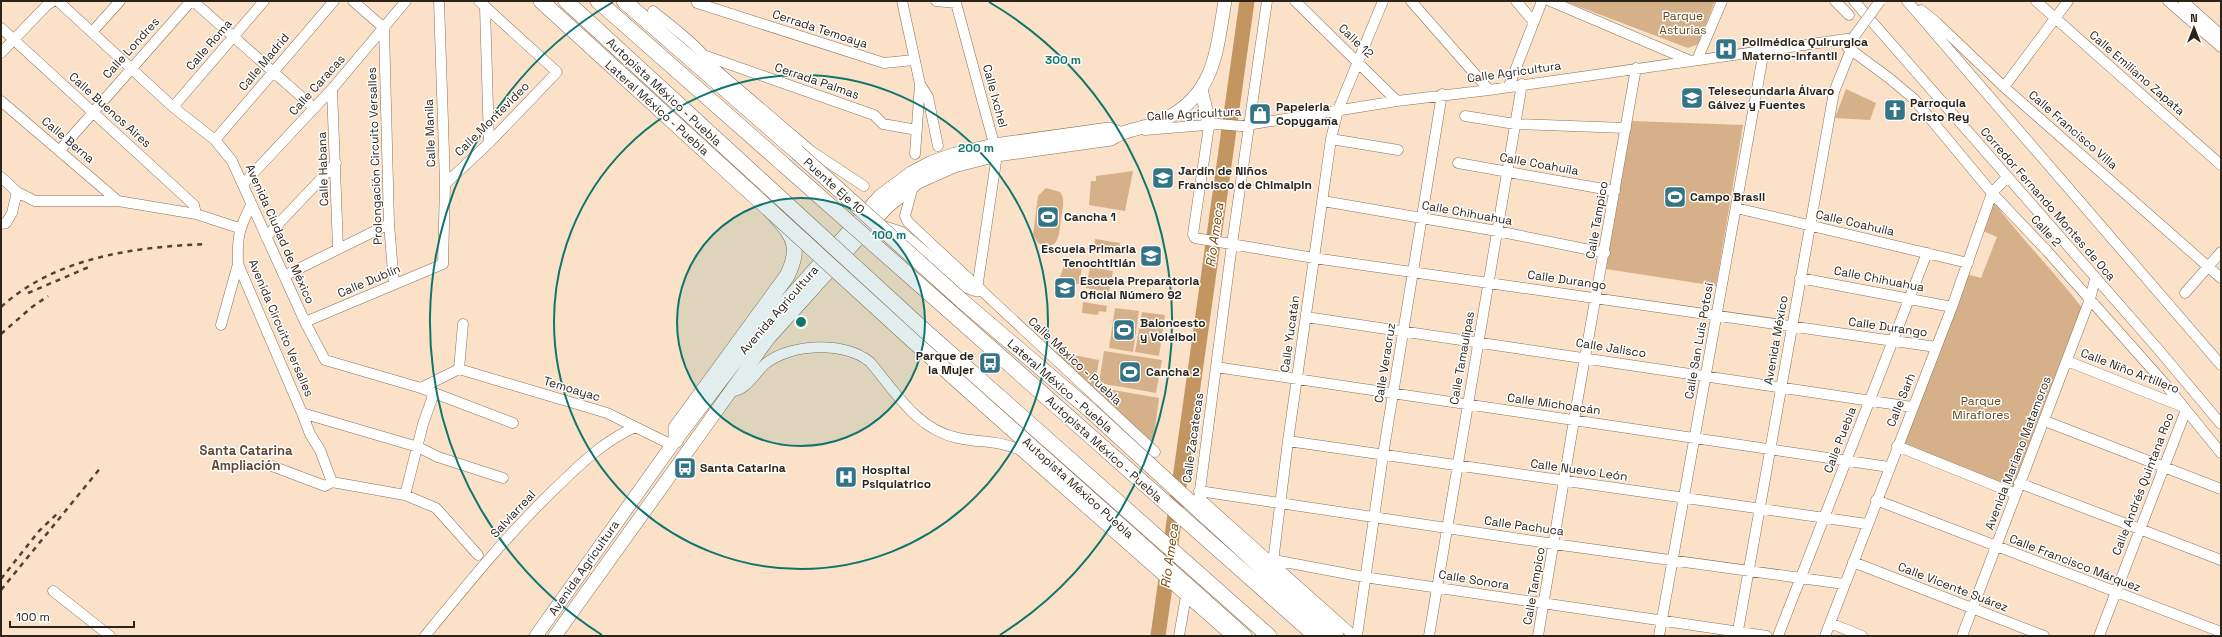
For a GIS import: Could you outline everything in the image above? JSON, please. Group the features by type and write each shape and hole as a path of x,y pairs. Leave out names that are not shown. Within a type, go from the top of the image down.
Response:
{"highway":[{"name":"Lateral México - Puebla","path":"541,1 773,213"},
{"name":"Autopista México - Puebla","path":"566,1 924,330 1269,636"},
{"name":"Autopista México - Puebla","path":"598,1 784,165"},
{"path":"624,1 724,83"},
{"name":"Puente Eje 10","path":"724,83 797,152 961,300"},
{"name":"Puente Eje 10","path":"784,165 947,309"},
{"name":"Autopista México Puebla","path":"773,213 1186,592 1244,636"},
{"path":"674,442 676,428 780,286 792,266 795,250 793,237 773,213"},
{"path":"880,227 900,234 957,282 977,289"},
{"name":"Lateral México - Puebla","path":"961,300 1091,412 1336,636"},
{"name":"Autopista México - Puebla","path":"947,309 1316,636"}],"main road":[{"path":"1126,132 1159,122 1184,108 1202,88 1208,79 1215,61 1225,1"},
{"path":"1202,88 1203,104 1214,125"},
{"name":"Avenida Agricultura","path":"536,636 674,442 759,332 880,196 911,173 932,162 1109,129 1126,132"},
{"name":"Avenida Agricultura","path":"555,636 768,339 887,207 913,186 954,166 996,150"}],"street":[{"path":"1,53 46,6 53,1"},
{"name":"Avenida Ciudad de México","path":"58,1 173,107 215,140 232,161 244,183 251,205 305,322 325,360 421,388 513,423"},
{"path":"92,32 120,1"},
{"path":"192,1 273,70 314,108"},
{"name":"Calle Londres","path":"60,150 92,112 192,1"},
{"name":"Calle Roma","path":"173,107 264,1"},
{"name":"Calle Madrid","path":"215,140 273,70 334,1"},
{"path":"353,1 384,28"},
{"name":"Calle Caracas","path":"244,183 332,89 406,1"},
{"name":"Calle Manila","path":"438,1 445,184 444,264"},
{"path":"902,1 914,60 920,84 928,97 938,146"},
{"name":"Calle Ixchel","path":"936,1 956,3 996,150 977,289"},
{"name":"Calle Zacatecas","path":"1199,494 1216,367 1228,244 1245,125 1267,1"},
{"name":"Calle 12","path":"1295,1 1397,101"},
{"name":"Calle Yucatán","path":"1274,561 1288,441 1332,139 1338,110 1383,1"},
{"path":"1411,1 1489,90"},
{"path":"1516,1 1533,21"},
{"path":"1508,86 1542,1"},
{"path":"1550,1 1694,60 1722,1"},
{"path":"1835,1 1848,15"},
{"name":"Corredor Fernando Montes de Oca","path":"1854,1 2062,239 2095,279 2158,349 2221,424"},
{"name":"Calle Agricultura","path":"1126,132 1214,125 1245,125 1442,94 1489,90 1522,84 1853,38 1880,1"},
{"path":"1908,1 2221,365"},
{"name":"Calle Francisco Villa","path":"1908,1 1937,23 2004,87 2221,278"},
{"name":"Calle Emiliano Zapata","path":"2036,1 2221,165"},
{"path":"2004,87 2068,1"},
{"path":"2168,1 2221,47"},
{"path":"2183,1 2221,35"},
{"name":"Cerrada Temoaya","path":"697,3 884,63 914,60"},
{"path":"482,4 489,144"},
{"name":"Calle Montevideo","path":"445,184 489,144 557,72 482,4"},
{"path":"653,11 706,56 724,83 810,151 864,186"},
{"name":"Calle Buenos Aires","path":"1,28 194,205 196,214"},
{"name":"Prolongación Circuito Versalles","path":"384,28 389,224 394,284"},
{"name":"Calle 2","path":"1840,40 1850,52 1889,78 1914,99 1992,193 2047,251 2165,384 2221,453"},
{"name":"Calle San Luis Potosí","path":"1659,636 1764,50"},
{"name":"Avenida México","path":"1737,634 1834,92 1850,52"},
{"name":"Cerrada Palmas","path":"706,56 874,115 883,124 917,130"},
{"name":"Calle Tampico","path":"1538,636 1574,420 1605,253 1636,68"},
{"path":"915,154 920,84"},
{"name":"Calle Tamaulipas","path":"1429,636 1522,84"},
{"name":"Calle Habana","path":"332,89 336,163 338,248"},
{"name":"Calle Veracruz","path":"1356,636 1383,455 1442,94"},
{"name":"Calle Berna","path":"1,100 118,201"},
{"path":"1465,116 1515,124 1626,128"},
{"name":"Calle Durango","path":"1214,125 1193,234 1198,239 1314,258 1936,347"},
{"path":"1332,139 1398,150"},
{"path":"266,237 336,163"},
{"name":"Calle Coahuila","path":"1458,163 1615,191"},
{"path":"1,177 17,192 35,201 118,201 196,214 239,228"},
{"name":"Calle Sarh","path":"1825,636 1912,406 1952,307 1992,193 2007,177"},
{"name":"Calle México - Puebla","path":"913,186 905,216 908,222 977,289 1155,452"},
{"path":"1,224 6,223 12,213 17,192"},
{"name":"Calle Chihuahua","path":"1323,201 1497,231 1605,253"},
{"name":"Avenida Circuito Versalles","path":"251,205 239,228 237,245 238,264 310,434 320,450 332,482"},
{"name":"Calle Coahuila","path":"1736,208 1968,263"},
{"path":"284,276 389,224"},
{"path":"2047,251 2062,239"},
{"path":"2185,293 2221,252"},
{"name":"Calle Puebla","path":"1778,636 1927,253"},
{"path":"221,325 238,264"},
{"name":"Calle Dublín","path":"305,322 444,264"},
{"name":"Calle Chihuahua","path":"1800,278 1952,307"},
{"name":"Avenida Mariano Matamoros","path":"1962,636 2045,421 2090,299 2095,279"},
{"name":"Calle Jalisco","path":"1306,317 1912,406"},
{"path":"421,388 459,369 463,324"},
{"path":"730,391 739,390 765,364 788,352 814,348 850,351 862,355 870,362 912,413 934,429 957,438 997,441 1020,450 1146,554"},
{"path":"2144,360 2158,349"},
{"name":"Calle Niño Artillero","path":"2067,361 2184,408"},
{"name":"Calle Michoacán","path":"1216,367 1889,467"},
{"name":"Temoayac","path":"459,369 606,413 674,442"},
{"path":"2165,384 2180,375"},
{"path":"405,495 434,393"},
{"name":"Calle Andrés Quintana Roo","path":"2099,636 2163,468 2184,408"},
{"name":"Avenida Circuito Versalles","path":"302,413 418,446 438,458 503,478"},
{"path":"2045,421 2221,490"},
{"name":"Salviarreal","path":"425,636 485,563 543,500 600,446 635,426"},
{"name":"Calle Nuevo León","path":"1288,441 1823,519 1867,524"},
{"path":"1897,446 2016,494"},
{"path":"272,466 325,486 332,482 405,495 436,508 478,555"},
{"path":"2020,483 2221,560"},
{"path":"1199,494 1356,636"},
{"name":"Calle Pachuca","path":"1199,494 1281,503 1554,544 1844,584"},
{"name":"Calle Francisco Márquez","path":"1876,500 2115,593 2221,632"},
{"name":"Calle Sonora","path":"1274,561 1364,577 1662,621 1737,634 1767,636"},
{"name":"Calle Vicente Suárez","path":"1853,562 2044,636"},
{"path":"53,591 110,636"},
{"path":"1186,592 1231,636"},
{"path":"1179,636 1186,592"},
{"path":"1830,623 1862,636"}],"green space":[{"name":"Parque Asturias","path":"1564,1 1715,1 1698,44 1688,48"},
{"path":"1846,89 1876,103 1870,120 1835,118"},
{"name":"Campo Brasil","path":"1632,121 1743,125 1716,286 1606,269"},
{"path":"1133,171 1125,211 1089,205 1091,181 1096,181 1096,176"},
{"name":"Cancha 1","path":"1046,188 1060,192 1063,198 1063,209 1057,241 1050,246 1038,243 1033,235 1038,196"},
{"name":"Parque Miraflores","path":"1993,201 2083,309 2015,492 1902,443 1967,274 1981,278 1997,237 1983,231"},
{"path":"1095,239 1120,243 1119,255 1094,251"},
{"path":"1065,263 1082,265 1080,284 1073,284 1068,280 1058,282"},
{"path":"1090,267 1113,271 1109,292 1086,288"},
{"path":"1083,302 1107,306 1106,312 1099,311 1098,315 1082,313"},
{"name":"Baloncesto y Voleibol","path":"1115,308 1139,311 1133,352 1109,348"},
{"path":"1142,312 1165,315 1159,356 1135,352"},
{"path":"1053,351 1099,360 1095,384 1099,385 1098,391 1101,392 1102,388 1159,398 1153,444"},
{"name":"Cancha 2","path":"1104,351 1162,360 1156,393 1099,383"}],"waterway":[{"name":"Río Ameca","path":"1158,636 1247,1"}],"railway":[{"path":"1,307 23,290 46,276 71,266 124,252 152,248 206,244"},
{"path":"28,293 89,267"},
{"path":"1,334 32,307 48,296"},
{"path":"1,590 102,466"},
{"path":"1,579 39,531 60,511"}],"place":[{"name":"Polimédica Quirurgica Materno-Infantil","path":"1726,49"},
{"name":"Telesecundaria Álvaro Gálvez y Fuentes","path":"1692,98"},
{"name":"Parroquia Cristo Rey","path":"1895,110"},
{"name":"Papeleria Copygama","path":"1260,114"},
{"name":"Jardín de Niños Francisco de Chimalpin","path":"1163,178"},
{"name":"Campo Brasil","path":"1675,197"},
{"name":"Cancha 1","path":"1048,217"},
{"name":"Escuela Primaria Tenochtitlán","path":"1151,256"},
{"name":"Escuela Preparatoria Oficial Número 92","path":"1065,288"},
{"name":"Baloncesto y Voleibol","path":"1124,330"},
{"name":"Parque de la Mujer","path":"990,363"},
{"name":"Cancha 2","path":"1130,372"},
{"name":"Santa Catarina","path":"685,468"},
{"name":"Hospital Psiquiatrico","path":"846,477"}],"district":[{"name":"Santa Catarina Ampliación","path":"246,458"}]}
